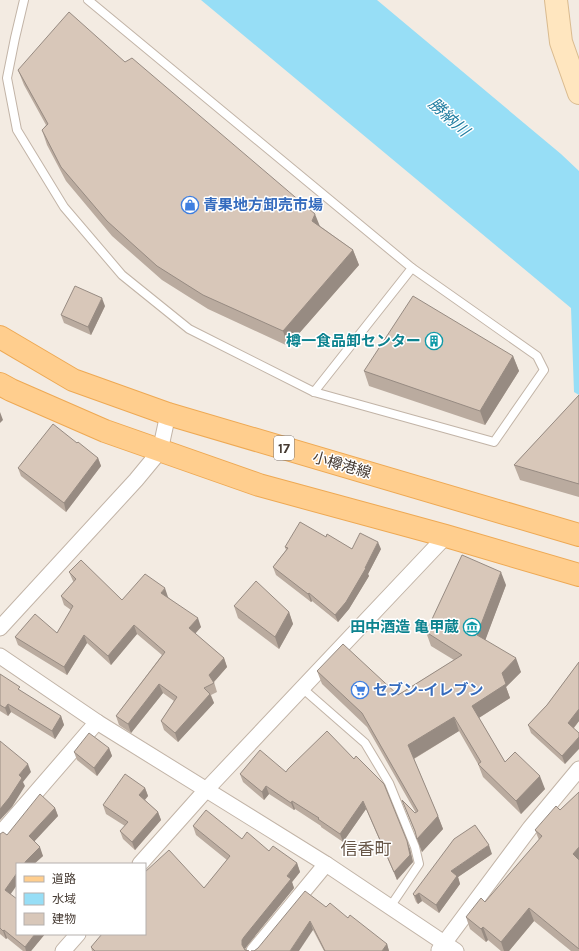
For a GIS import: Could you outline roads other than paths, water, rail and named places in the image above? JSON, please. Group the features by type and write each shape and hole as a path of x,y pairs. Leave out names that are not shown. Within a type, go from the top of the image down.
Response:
{"main road":[{"name":"小樽港線","path":"0,337 73,380 168,414 579,535"},
{"path":"0,384 105,431 259,485 446,536 579,575"}],"street":[{"path":"556,0 560,42 579,94"},
{"path":"0,628 136,480 160,451 168,414"},
{"path":"141,863 206,790 446,536"},
{"path":"0,656 97,722 326,864 390,907 446,948 530,828 579,769"},
{"path":"0,834 97,722"},
{"path":"254,951 326,864"},
{"path":"64,951 77,935"}],"lane":[{"path":"24,0 7,78 17,130 64,206 122,275 189,330 314,392 494,442 544,370 537,356 412,268 88,0"},
{"path":"314,392 412,268"},
{"path":"302,688 365,743 389,783 415,848 419,864 390,907"}],"water":[{"name":"勝納川","path":"201,0 377,0 561,154 579,171 579,395 574,392 571,308"}],"place":[{"name":"青果地方卸売市場","path":"190,205"},
{"name":"樽一食品卸センター","path":"434,341"},
{"name":"田中酒造 亀甲蔵","path":"472,627"},
{"name":"セブン-イレブン","path":"360,690"}],"district":[{"name":"信香町","path":"366,849"}]}
